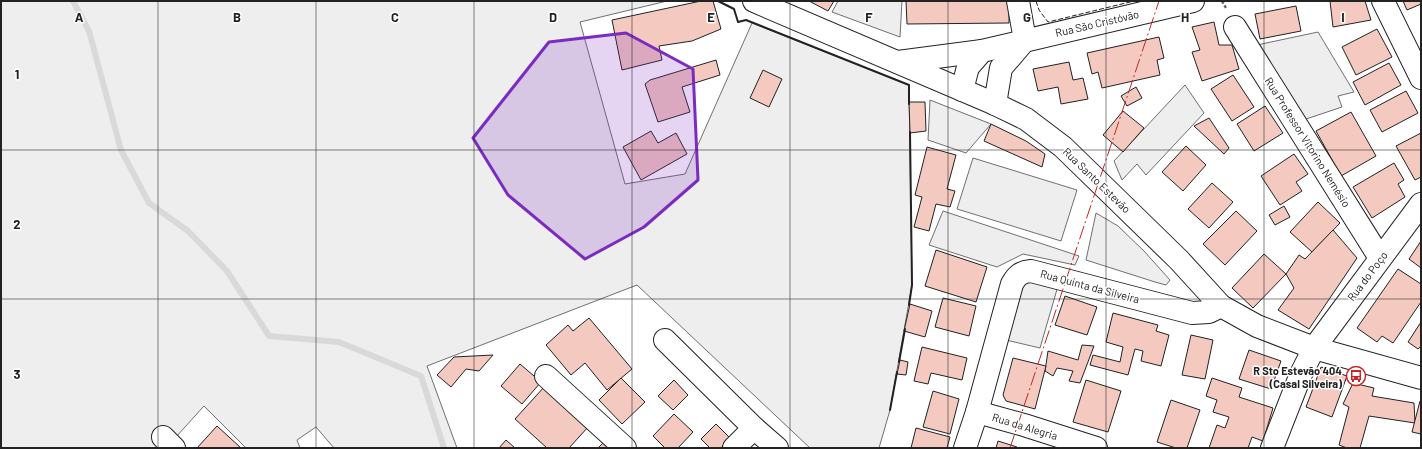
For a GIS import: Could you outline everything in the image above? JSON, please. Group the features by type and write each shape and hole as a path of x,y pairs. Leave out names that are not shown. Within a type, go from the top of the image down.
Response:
{"street":[{"name":"Rua Santo Estevão","path":"754,1 995,104 1026,119 1063,147 1179,260 1221,306 1256,326 1314,348 1421,378"},
{"path":"995,104 1002,68 1025,40 1018,1"},
{"name":"Rua São Cristóvão","path":"898,62 982,51 1193,1"},
{"path":"1383,2 1421,78"},
{"name":"Rua Professor Vitorino Nemésio","path":"1235,27 1380,258"},
{"path":"962,90 968,67 982,51"},
{"name":"Rua do Poço","path":"1272,448 1301,374 1314,348 1421,204"},
{"name":"Rua Quinta da Silveira","path":"965,448 977,412 1012,284 1017,275 1031,271 1192,314 1209,312 1221,306"},
{"path":"665,340 754,428 777,448"},
{"path":"546,376 625,448"},
{"name":"Rua da Alegria","path":"977,412 1096,448"},
{"path":"734,448 754,428"}],"highlighted area":[{"path":"626,33 693,69 698,180 644,227 585,259 508,195 473,138 549,42"}],"shaded area":[{"path":"1,1 667,1 580,22 625,184 685,174 752,23 909,85 912,285 890,410 879,448 810,448 637,285 427,366 457,448 334,448 316,427 297,440 300,448 246,448 204,406 166,448 1,448"},
{"path":"838,1 902,1 900,37 832,12"},
{"path":"1318,32 1354,92 1338,96 1342,107 1303,120 1257,45"},
{"path":"1185,85 1204,113 1146,175 1137,164 1122,180 1114,161"},
{"path":"930,100 991,124 966,153 928,140"},
{"path":"973,158 1077,190 1061,241 957,209"},
{"path":"943,211 1079,256 1075,265 1023,254 997,267 929,245"},
{"path":"1096,213 1118,226 1144,251 1170,280 1166,285 1086,260"},
{"path":"1029,280 1058,286 1040,348 1006,340 1023,286"}],"building":[{"path":"701,1 713,1 721,29 692,41 659,46 662,60 622,70 612,20"},
{"path":"809,1 834,1 828,11"},
{"path":"906,1 1009,1 1009,23 907,24"},
{"path":"1330,1 1365,1 1371,20 1333,27"},
{"path":"1403,1 1421,1 1421,4 1407,10"},
{"path":"1296,6 1301,31 1260,39 1255,14"},
{"path":"1214,22 1219,45 1232,45 1239,69 1202,81 1192,52 1200,50 1192,27"},
{"path":"1377,29 1392,57 1356,75 1342,47"},
{"path":"1159,37 1164,58 1157,60 1160,75 1102,88 1098,72 1092,74 1087,53"},
{"path":"716,60 720,75 682,87 690,112 658,122 645,84 650,80"},
{"path":"1069,62 1073,80 1083,78 1088,99 1061,104 1058,87 1038,91 1033,69"},
{"path":"1389,63 1401,85 1365,105 1353,82"},
{"path":"763,70 782,79 769,107 750,98"},
{"path":"1233,75 1254,107 1232,121 1211,89"},
{"path":"1136,87 1142,98 1127,106 1121,96"},
{"path":"1406,91 1418,113 1382,132 1370,110"},
{"path":"909,102 925,102 926,131 910,133"},
{"path":"1265,106 1283,133 1254,151 1237,124"},
{"path":"1123,111 1144,128 1123,152 1103,135"},
{"path":"1351,112 1376,156 1341,176 1316,131"},
{"path":"1209,118 1229,148 1224,154 1194,126"},
{"path":"991,124 1026,141 1045,154 1042,167 984,141"},
{"path":"651,131 658,143 676,133 687,154 641,180 623,147"},
{"path":"1421,133 1421,177 1415,180 1396,146"},
{"path":"1186,146 1206,165 1183,191 1162,172"},
{"path":"927,147 956,155 947,189 955,191 950,207 936,204 929,231 914,227 922,197 915,195"},
{"path":"1294,154 1308,174 1296,182 1302,191 1280,205 1261,176"},
{"path":"1394,163 1404,180 1398,184 1405,197 1372,218 1353,187"},
{"path":"1212,183 1233,202 1209,228 1188,209"},
{"path":"1318,202 1340,223 1312,252 1290,232"},
{"path":"1284,206 1290,217 1275,225 1269,215"},
{"path":"1236,211 1257,231 1225,265 1203,244"},
{"path":"1333,230 1357,258 1309,329 1278,310 1294,288 1286,274 1299,255 1305,259"},
{"path":"1421,241 1421,268 1409,259"},
{"path":"936,250 987,267 976,302 925,286"},
{"path":"1264,254 1286,274 1253,308 1232,288"},
{"path":"1398,269 1421,284 1421,302 1393,343 1382,336 1377,342 1357,328"},
{"path":"1065,296 1097,307 1087,335 1055,325"},
{"path":"943,298 976,306 969,336 935,327"},
{"path":"910,304 932,311 925,337 904,331"},
{"path":"1113,313 1158,325 1156,331 1169,335 1161,366 1141,361 1143,351 1135,349 1128,375 1090,365 1093,355 1120,362 1123,347 1106,342"},
{"path":"589,318 632,369 607,390 585,363 571,375 546,345 568,325 573,331"},
{"path":"1421,322 1421,346 1418,349 1408,342"},
{"path":"1191,335 1213,340 1205,379 1182,375"},
{"path":"1082,345 1094,346 1080,383 1069,381 1073,371 1057,368 1053,376 1045,371 1048,351 1078,360"},
{"path":"922,347 967,358 962,380 931,373 928,384 914,381"},
{"path":"1249,350 1281,361 1271,389 1239,379"},
{"path":"493,355 479,371 466,369 451,387 437,375 454,357"},
{"path":"1013,358 1046,366 1035,409 1006,401 1003,395"},
{"path":"900,360 908,362 906,375 897,374"},
{"path":"520,364 541,382 522,404 501,386"},
{"path":"1321,367 1347,376 1332,417 1306,407"},
{"path":"621,378 645,402 622,424 599,400"},
{"path":"1212,378 1242,388 1239,397 1273,408 1263,441 1252,437 1248,448 1209,448 1217,425 1225,428 1229,417 1213,412 1217,400 1206,396"},
{"path":"674,380 688,395 673,410 658,396"},
{"path":"1086,380 1121,391 1108,432 1073,422"},
{"path":"1353,383 1374,388 1372,396 1414,403 1415,423 1369,416 1360,448 1347,448 1339,445 1349,407 1343,404"},
{"path":"545,386 589,426 569,448 547,448 515,419"},
{"path":"933,391 959,399 950,434 923,427"},
{"path":"1171,400 1200,410 1187,448 1176,448 1157,442"},
{"path":"1421,401 1421,434 1412,432"},
{"path":"674,414 693,432 678,448 665,448 653,436"},
{"path":"716,424 730,438 721,448 710,448 701,439"},
{"path":"217,426 241,448 197,448"},
{"path":"916,428 950,437 947,448 911,448"},
{"path":"506,440 515,448 499,448"},
{"path":"998,441 1017,447 1017,448 996,448"},
{"path":"604,442 610,448 598,448"}],"waterway":[{"path":"73,1 89,31 121,150 149,203 188,231 227,271 269,336 339,342 421,376 444,448"}],"fence":[{"path":"1036,1 1039,10 1048,22 1134,1"}],"wall":[{"path":"718,1 734,9 738,22 746,20 909,85 909,104"},
{"path":"909,305 912,285 910,132"},
{"path":"899,362 905,329"},
{"path":"890,410 897,372"}],"power":[{"path":"1010,448 1159,1"}],"place":[{"name":"R Sto Estevão 404 (Casal Silveira)","path":"1356,376"}]}
